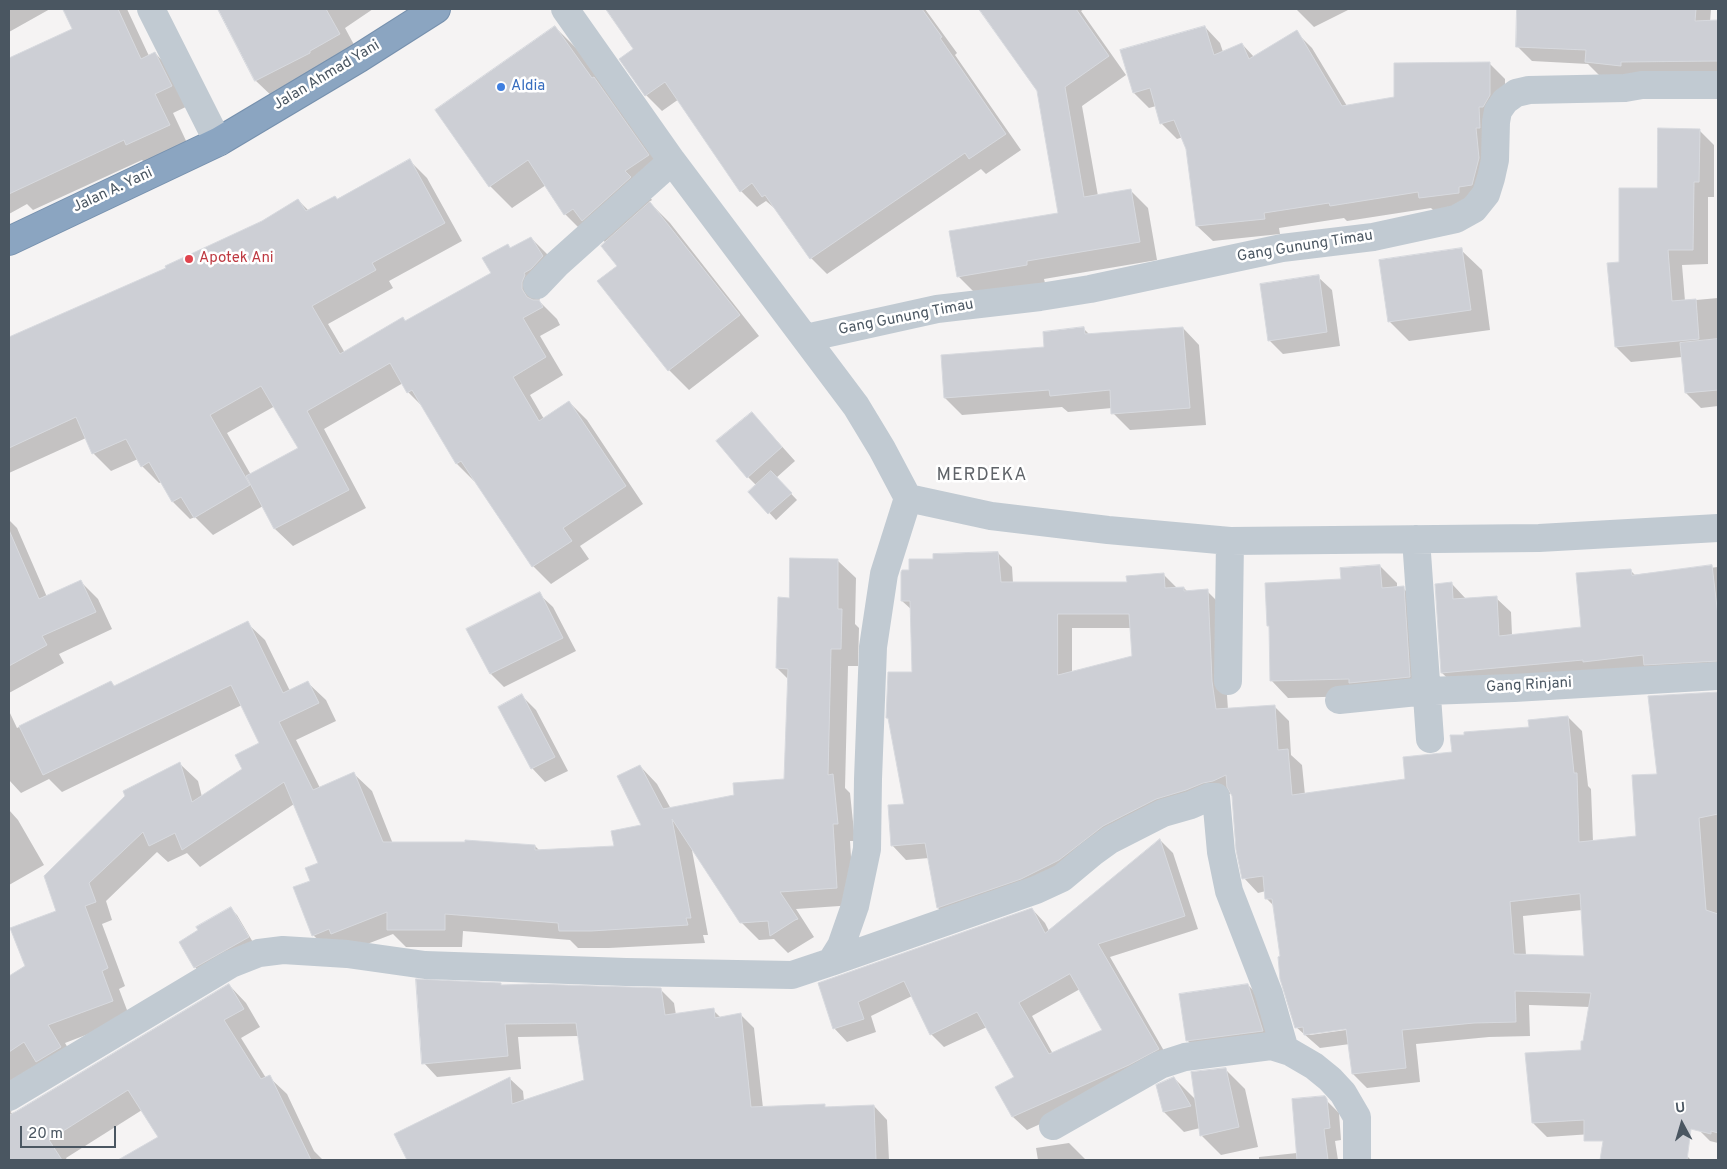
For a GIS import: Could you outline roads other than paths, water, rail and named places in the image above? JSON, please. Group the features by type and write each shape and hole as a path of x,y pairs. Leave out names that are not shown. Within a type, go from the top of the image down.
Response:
{"highway":[{"name":"Jalan Ahmad Yani","path":"218,142 359,58 436,9"},
{"name":"Jalan A. Yani","path":"9,240 218,142"}],"street":[{"path":"150,9 218,142"},
{"path":"565,9 672,160 856,406 908,498 884,574 873,647 868,778 868,849 855,906 841,946 831,962"},
{"name":"Gang Gunung Timau","path":"806,338 937,310 1090,289 1282,248 1373,237 1456,219 1474,209 1486,194 1492,178 1495,160 1498,112 1516,92 1529,90 1624,88 1642,85 1718,85"},
{"path":"537,285 557,264 672,160"},
{"path":"908,498 991,516 1108,530 1230,541 1539,538 1718,528"},
{"path":"1416,539 1430,739"},
{"path":"1228,681 1230,541"},
{"name":"Gang Rinjani","path":"1340,700 1427,690 1514,688 1718,676"},
{"path":"9,1096 231,964 259,953 283,950 346,954 425,965 626,972 792,975 1036,890 1062,878 1092,852 1110,840 1150,819 1209,797 1216,797 1222,857 1229,891 1253,949 1286,1050"},
{"path":"1053,1126 1160,1065 1185,1057 1271,1046 1286,1050 1314,1066 1343,1093 1357,1117 1357,1160"}],"place":[{"name":"Aldia","path":"501,87"},
{"name":"Apotek Ani","path":"189,259"}],"district":[{"name":"MERDEKA","path":"982,476"}]}
